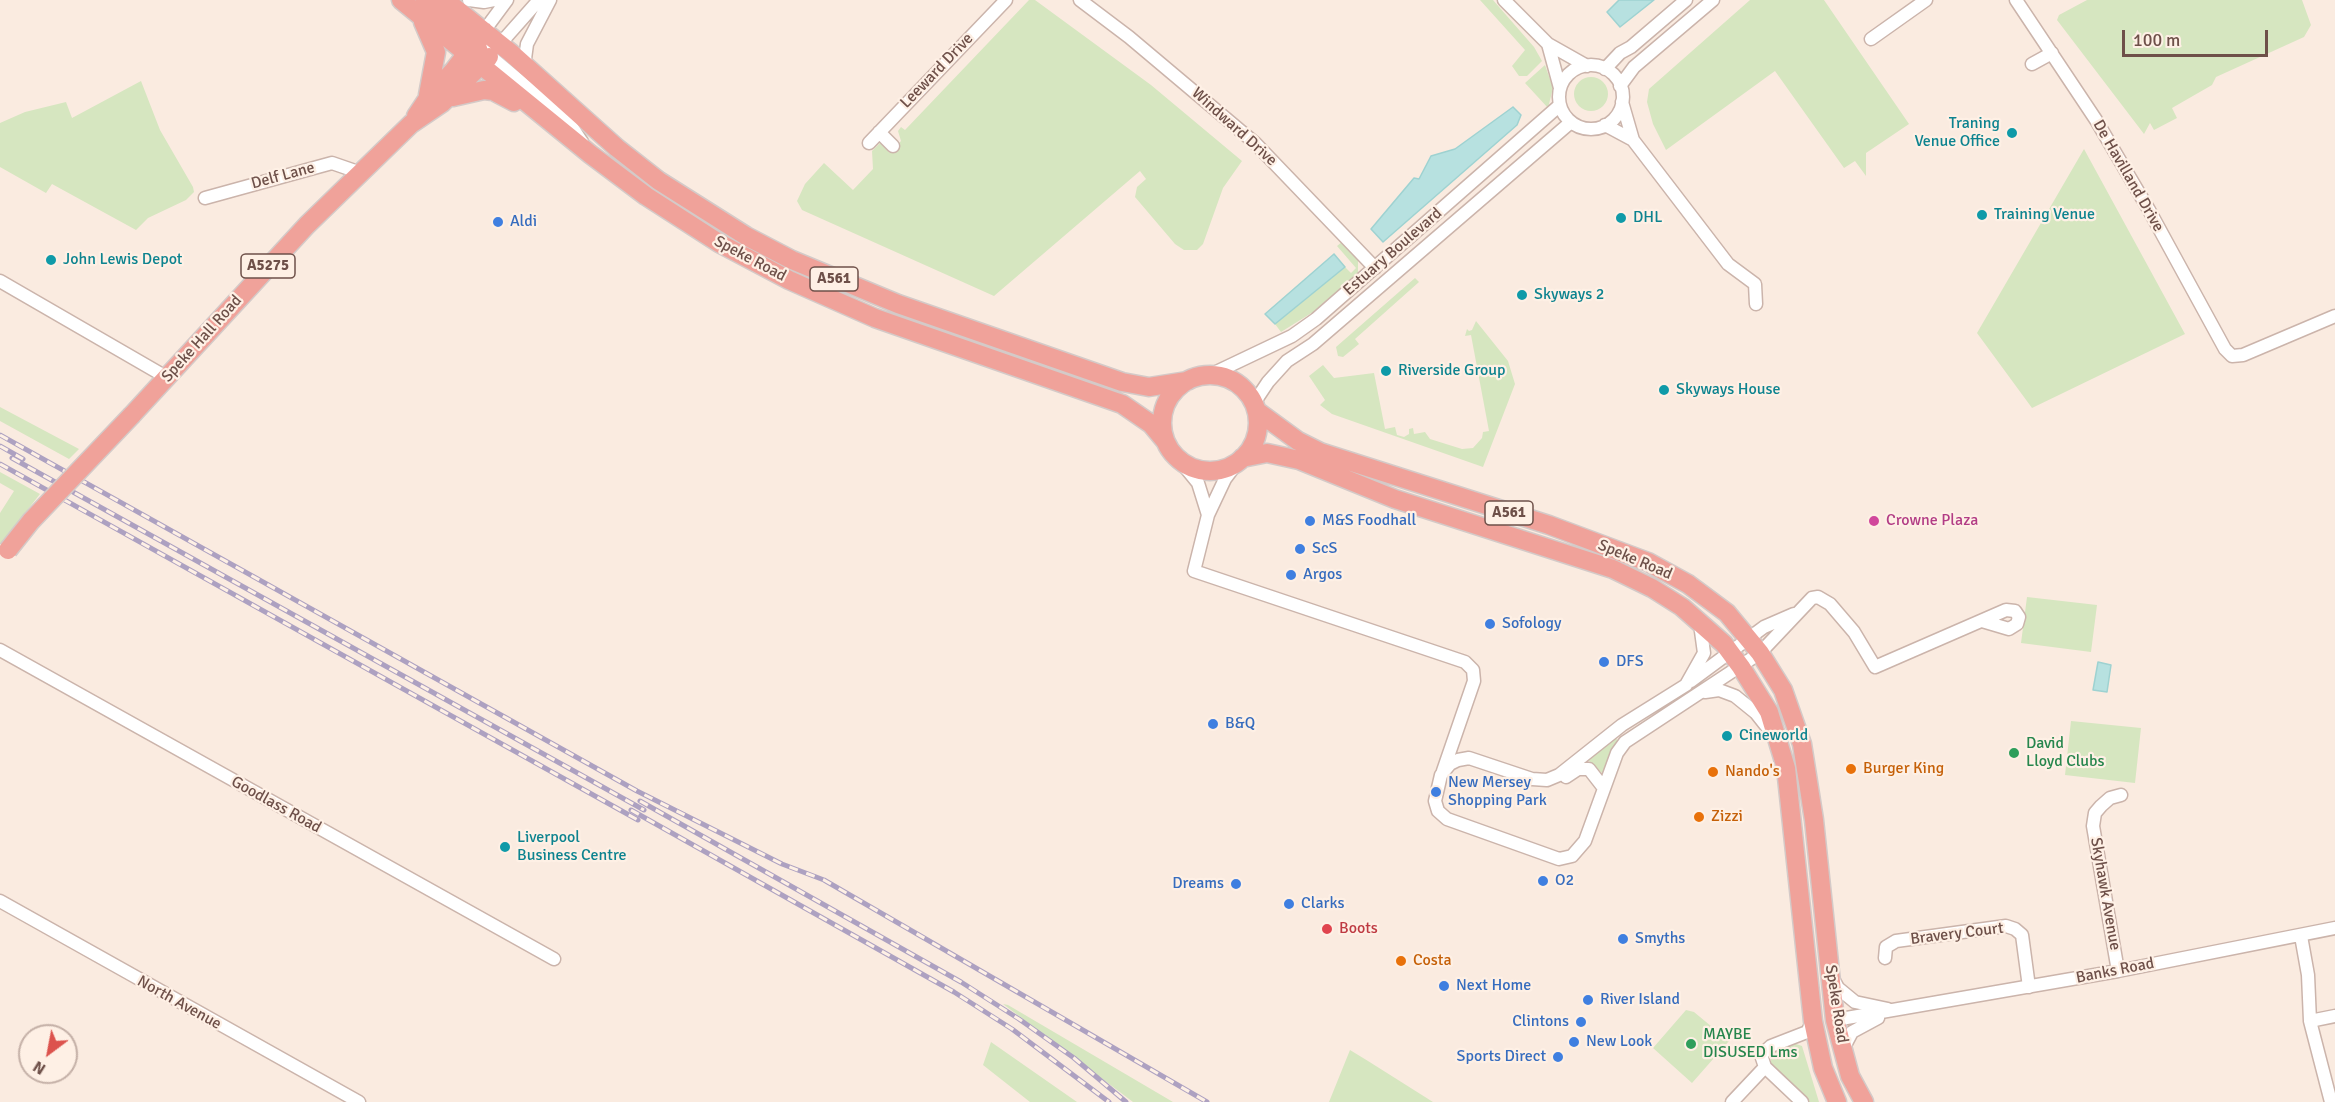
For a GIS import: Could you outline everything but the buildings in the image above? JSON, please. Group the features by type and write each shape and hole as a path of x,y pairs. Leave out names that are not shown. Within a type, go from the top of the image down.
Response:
{"highway":[{"name":"A561","path":"445,0 476,42"},
{"name":"A561","path":"414,4 476,42 491,55"},
{"path":"414,4 436,52 435,100"},
{"path":"476,42 491,55"},
{"name":"Speke Hall Road","path":"435,100 476,42"},
{"name":"Speke Hall Road","path":"4,555 32,521 307,225 435,100 491,55"},
{"name":"Speke Road","path":"491,55 528,69 617,148 697,206 783,255 856,288 1122,382 1149,387 1187,381"},
{"name":"Speke Road","path":"491,55 590,154 646,196 719,243 789,280 848,307 1111,399 1151,424 1171,449"},
{"name":"A5275","path":"435,100 469,91 493,91 514,102 552,131 590,154"},
{"path":"848,307 856,288"},
{"name":"A561","path":"1187,381 1210,375 1236,382 1255,407"},
{"path":"1171,449 1163,414 1167,401 1187,381"},
{"path":"1239,461 1256,437 1255,407"},
{"name":"Speke Road","path":"1255,407 1298,441 1320,452 1549,525 1648,562 1688,584 1727,613 1760,653 1783,690 1802,744 1814,820 1835,1020 1850,1076 1864,1102"},
{"name":"A561","path":"1171,449 1190,466 1205,470 1222,469 1239,461"},
{"name":"Speke Road","path":"1239,461 1267,453 1299,460 1395,499 1613,569 1652,588 1700,621 1736,659 1769,712 1786,768 1813,1021 1822,1068 1837,1102"},
{"path":"1813,1021 1835,1020"}],"street":[{"path":"469,0 494,0"},
{"path":"476,42 507,0"},
{"path":"491,55 539,0"},
{"path":"528,69 525,59 527,44 549,0"},
{"name":"Leeward Drive","path":"869,143 1006,0"},
{"name":"Windward Drive","path":"1080,0 1130,37 1255,143 1375,268"},
{"path":"1504,0 1548,44 1587,66 1605,69 1620,86 1622,102 1633,140 1728,264 1755,284 1756,304"},
{"path":"1605,69 1620,52 1632,46 1686,0"},
{"path":"1620,86 1634,67 1713,0"},
{"path":"1871,39 1926,0"},
{"name":"De Havilland Drive","path":"2016,0 2096,120 2149,210 2224,349 2232,356 2243,355 2335,316"},
{"path":"1548,44 1556,67 1560,105 1570,122 1590,129 1605,125 1616,117 1622,102"},
{"path":"2032,64 2052,52"},
{"path":"1560,88 1570,73 1587,66"},
{"name":"Estuary Boulevard","path":"1210,375 1292,336 1316,319 1560,105"},
{"name":"Estuary Boulevard","path":"1255,407 1268,382 1287,361 1313,344 1570,122"},
{"path":"1605,125 1633,140"},
{"path":"879,132 893,146"},
{"name":"Delf Lane","path":"205,198 332,163 361,172"},
{"path":"0,281 166,377"},
{"path":"1171,449 1198,483 1208,515"},
{"path":"1239,461 1220,490 1208,515 1194,571 1465,662 1473,670 1474,681 1441,775 1435,801 1438,811 1447,819 1559,859 1572,856 1585,841 1617,753 1625,742 1698,694 1736,659 1748,638 1764,627 1798,613"},
{"path":"1452,742 1469,758 1532,779 1547,780 1559,775 1622,725 1686,685 1736,659 1760,653 1812,598 1818,597 1830,604 1854,632 1875,667 1982,621"},
{"path":"1686,685 1704,652 1700,621"},
{"path":"1735,623 1748,628 1764,627"},
{"name":"Goodlass Road","path":"0,650 554,959"},
{"path":"1698,694 1719,690 1735,696 1756,713 1777,738"},
{"path":"1441,775 1450,764 1469,758"},
{"path":"1559,775 1567,777 1578,769 1589,769 1603,788"},
{"name":"Skyhawk Avenue","path":"2118,971 2093,826 2095,813 2101,806 2110,798 2121,795"},
{"name":"North Avenue","path":"0,901 360,1102"},
{"name":"Bravery Court","path":"1885,958 1886,947 1896,941 2006,926 2022,935 2029,987"},
{"name":"Banks Road","path":"1835,1020 2118,971 2335,928"},
{"path":"2301,936 2308,975 2310,1021 2331,1102"},
{"name":"Banks Road","path":"1830,974 1838,988 1855,1002 1895,1010"},
{"name":"Banks Road","path":"1843,1049 1852,1032 1895,1010"},
{"path":"2310,1021 2335,1016"},
{"name":"Speke Road","path":"1765,1066 1761,1055 1764,1050 1807,1032 1813,1021"},
{"path":"1732,1102 1765,1066 1802,1102"}],"green space":[{"path":"1029,0 1035,0 1151,85 1242,161 1223,188 1203,244 1197,250 1184,250 1175,244 1135,197 1137,187 1146,179 1140,171 994,296 802,210 797,201 805,184 824,163 853,190 873,169 872,151 880,143 890,153 901,141 898,131 901,127 905,130"},
{"path":"1480,0 1493,0 1534,47 1542,61 1527,76 1519,76 1512,66 1525,50"},
{"path":"1750,0 1824,0 1909,124 1866,153 1866,176 1855,161 1844,168 1775,71 1666,150 1653,124 1647,102 1649,89"},
{"path":"2087,0 2302,0 2311,25 2304,37 2216,77 2212,85 2172,108 2177,118 2154,130 2150,123 2144,134 2057,20 2059,15"},
{"path":"1545,65 1553,88 1548,108 1525,83"},
{"path":"1591,77 1603,82 1608,94 1603,106 1591,111 1579,106 1574,94 1579,82"},
{"path":"141,81 160,130 193,187 194,192 186,200 148,218 136,230 52,184 46,193 0,167 0,123 25,112 66,102 72,118"},
{"path":"2084,149 2185,334 2032,408 1977,333"},
{"path":"1343,241 1358,259 1358,273 1313,312 1281,332 1275,324 1345,267 1351,273 1356,268 1337,246"},
{"path":"1415,278 1419,282 1355,339 1359,344 1343,357 1338,356 1336,347"},
{"path":"1476,321 1508,361 1515,384 1483,467 1332,414 1320,405 1325,400 1309,376 1323,365 1334,378 1374,373 1385,429 1395,427 1397,435 1404,437 1409,434 1409,429 1413,428 1414,434 1425,432 1430,439 1462,449 1473,448 1482,438 1483,432 1489,431 1471,335 1465,336 1467,329 1472,330"},
{"path":"0,407 79,449 69,459 0,421"},
{"path":"0,472 40,494 0,545 0,513 14,491 0,483"},
{"path":"2027,597 2097,605 2091,652 2021,643"},
{"path":"2071,721 2141,728 2135,783 2065,775"},
{"path":"1616,738 1619,743 1603,774 1588,760"},
{"path":"1003,1004 1008,1005 1173,1102 1133,1102"},
{"name":"MAYBE DISUSED Lms","path":"1686,1010 1694,1012 1729,1041 1692,1083 1653,1048"},
{"path":"991,1042 1077,1102 1030,1102 983,1065"},
{"path":"1793,1043 1802,1046 1819,1102 1808,1102 1771,1065 1771,1053"},
{"path":"1350,1050 1368,1061 1433,1102 1329,1102"}],"water":[{"path":"1619,0 1654,0 1620,27 1607,12"},
{"path":"1513,107 1521,115 1517,125 1383,242 1371,229 1414,178 1419,179 1431,156 1455,149"},
{"path":"1334,254 1345,267 1275,324 1265,314"},
{"path":"2098,662 2111,665 2107,692 2093,690"}],"railway":[{"path":"0,435 637,791 782,864 824,880 1207,1102"},
{"path":"0,446 23,459"},
{"path":"12,458 644,810"},
{"path":"0,464 638,820"},
{"path":"640,801 961,982 1074,1058 1126,1102"},
{"path":"631,810 954,992 1012,1029 1109,1102"}],"place":[{"name":"Traning Venue Office","path":"2012,133"},
{"name":"Training Venue","path":"1982,215"},
{"name":"DHL","path":"1621,218"},
{"name":"Aldi","path":"498,222"},
{"name":"John Lewis Depot","path":"51,260"},
{"name":"Skyways 2","path":"1522,295"},
{"name":"Riverside Group","path":"1386,371"},
{"name":"Skyways House","path":"1664,390"},
{"name":"M&S Foodhall","path":"1310,521"},
{"name":"Crowne Plaza","path":"1874,521"},
{"name":"ScS","path":"1300,549"},
{"name":"Argos","path":"1291,575"},
{"name":"Sofology","path":"1490,624"},
{"name":"DFS","path":"1604,662"},
{"name":"B&Q","path":"1213,724"},
{"name":"Cineworld","path":"1727,736"},
{"name":"David Lloyd Clubs","path":"2014,753"},
{"name":"Burger King","path":"1851,769"},
{"name":"Nando's","path":"1713,772"},
{"name":"New Mersey Shopping Park","path":"1436,792"},
{"name":"Zizzi","path":"1699,817"},
{"name":"Liverpool Business Centre","path":"505,847"},
{"name":"O2","path":"1543,881"},
{"name":"Dreams","path":"1236,884"},
{"name":"Clarks","path":"1289,904"},
{"name":"Boots","path":"1327,929"},
{"name":"Smyths","path":"1623,939"},
{"name":"Costa","path":"1401,961"},
{"name":"Next Home","path":"1444,986"},
{"name":"River Island","path":"1588,1000"},
{"name":"Clintons","path":"1581,1022"},
{"name":"New Look","path":"1574,1042"},
{"name":"MAYBE DISUSED Lms","path":"1691,1044"},
{"name":"Sports Direct","path":"1558,1057"}]}
